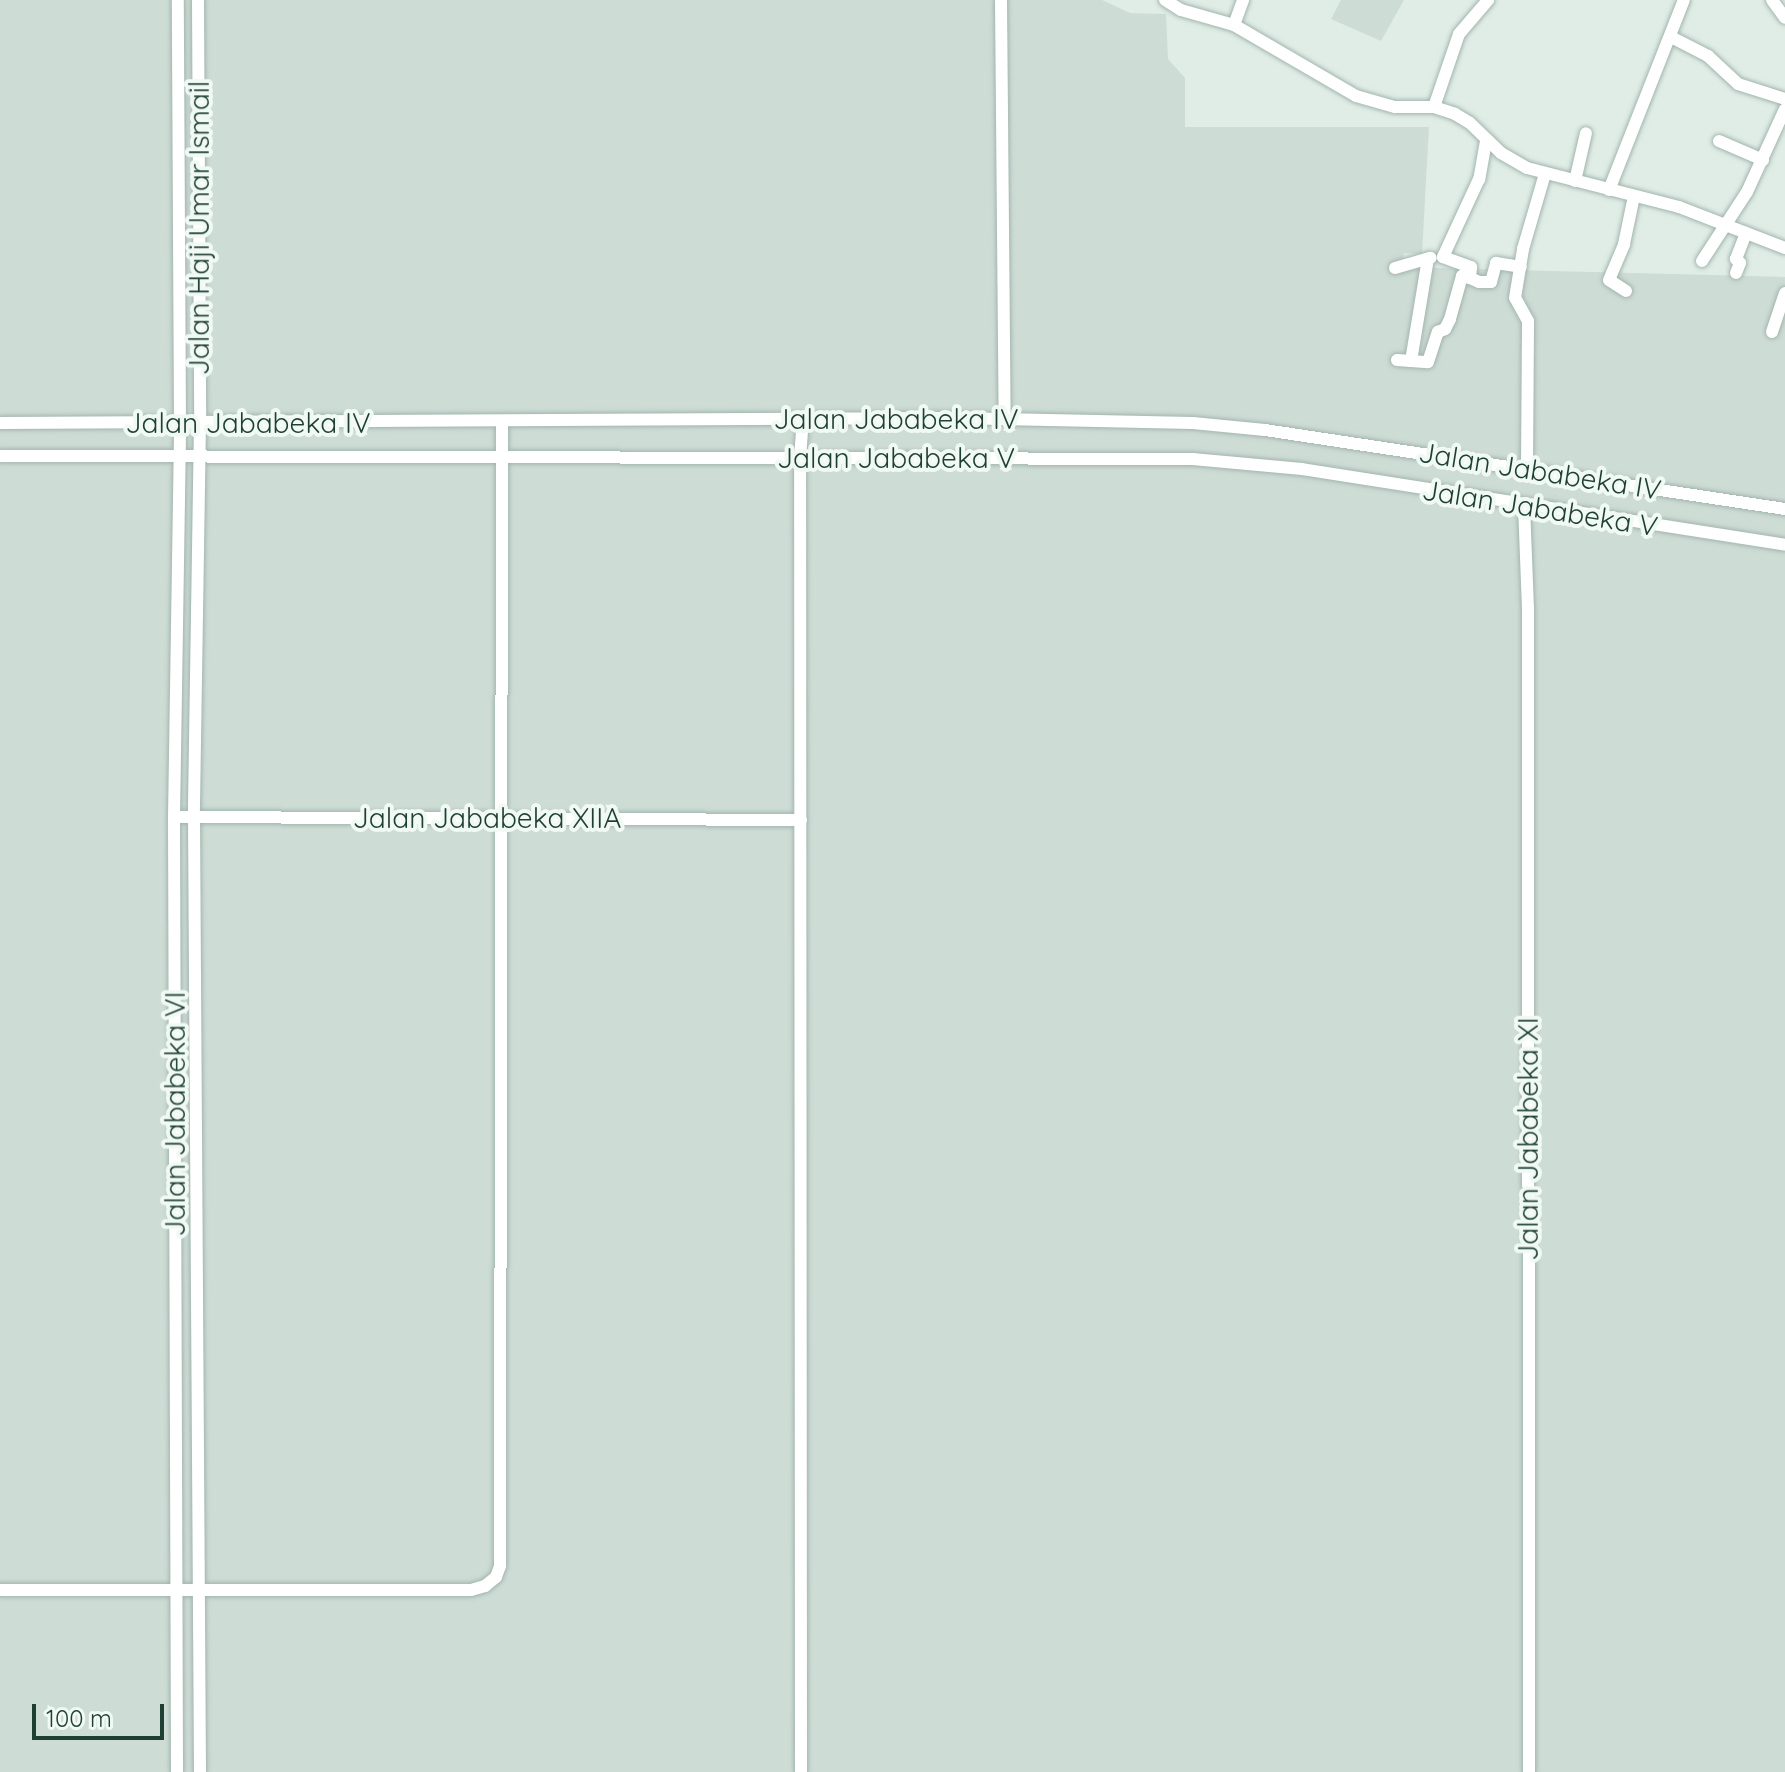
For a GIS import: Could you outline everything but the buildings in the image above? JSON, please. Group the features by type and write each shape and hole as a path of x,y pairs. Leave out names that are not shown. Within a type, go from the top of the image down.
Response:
{"street":[{"name":"Jalan Haji Umar Ismail","path":"178,0 178,455"},
{"name":"Jalan Haji Umar Ismail","path":"198,0 199,456"},
{"path":"1001,0 1005,418"},
{"path":"1165,0 1181,10 1234,25 1356,96 1402,109 1434,107 1462,118 1511,160 1545,174 1634,196 1725,224 1785,248"},
{"path":"1234,25 1243,0"},
{"path":"1434,107 1459,34 1488,0"},
{"path":"1609,190 1684,0"},
{"path":"1772,0 1785,18"},
{"path":"1671,37 1708,56 1738,84 1785,99"},
{"path":"1702,261 1763,160 1784,115"},
{"path":"1575,181 1586,133"},
{"path":"1445,259 1451,236 1479,179 1486,141"},
{"path":"1719,141 1763,160"},
{"path":"1527,468 1528,321 1515,300 1545,174"},
{"path":"1626,291 1609,280 1624,244 1634,196"},
{"path":"1736,273 1740,263 1736,259 1746,233"},
{"path":"1411,361 1428,258"},
{"path":"1395,268 1428,258 1445,259 1471,267 1470,278"},
{"path":"1397,360 1429,361 1438,332 1445,329 1450,319 1462,277 1488,283 1496,263 1521,267"},
{"path":"1772,332 1785,293"},
{"path":"801,1772 800,458 803,418"},
{"name":"Jalan Jababeka IV","path":"0,423 1005,418 1229,425 1785,509"},
{"path":"0,1590 471,1590 491,1583 500,1566 502,422"},
{"name":"Jalan Jababeka VI","path":"177,1772 174,1589 174,817 178,455"},
{"name":"Jalan Jababeka V","path":"0,456 1145,457 1302,469 1785,545"},
{"name":"Jalan Jababeka VI","path":"199,456 194,817 200,1772"},
{"name":"Jalan Jababeka XI","path":"1524,505 1528,628 1529,1772"},
{"name":"Jalan Jababeka XIIA","path":"174,817 801,820"}],"shaded area":[{"path":"0,0 1102,0 1130,13 1166,14 1168,59 1185,78 1185,127 1429,127 1422,254 1404,253 1401,267 1785,277 1785,1772 0,1772"},
{"path":"1341,0 1404,0 1381,41 1331,19"}]}
